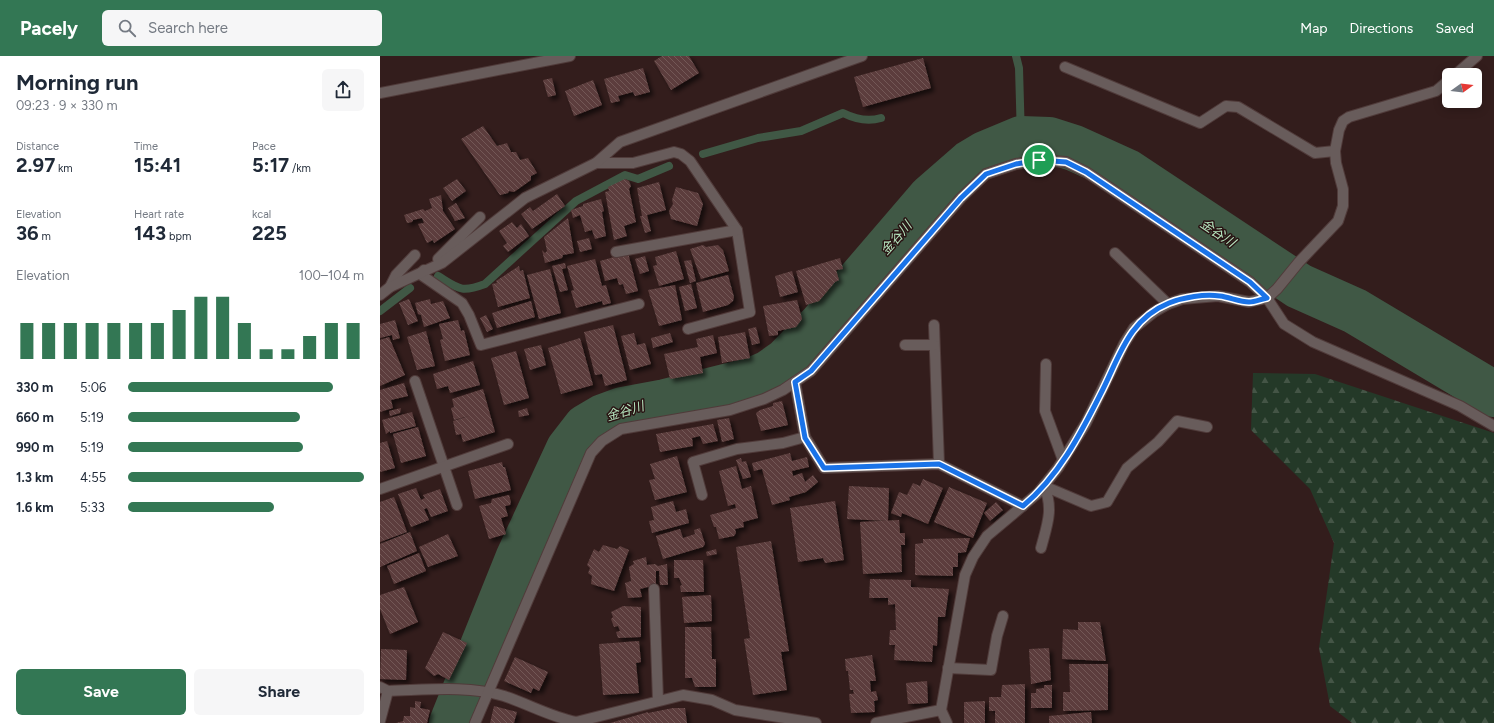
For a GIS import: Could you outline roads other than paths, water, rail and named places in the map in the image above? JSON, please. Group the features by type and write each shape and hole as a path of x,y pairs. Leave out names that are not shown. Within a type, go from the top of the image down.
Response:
{"street":[{"path":"380,93 570,56"},
{"path":"380,295 390,288 442,263 525,198 596,164 620,142 838,59 862,56"},
{"path":"1463,68 1477,56"},
{"path":"1065,67 1200,123 1226,106 1238,107 1315,153 1335,151"},
{"path":"948,723 941,710 965,575 973,558 987,536 1044,486 1063,460 1086,423 1124,344 1134,328 1154,312 1168,304 1182,299 1218,296 1249,302 1267,298 1277,289 1299,262 1338,221 1343,206 1343,190 1336,163 1335,151 1339,130 1343,121 1349,117 1436,91 1442,86"},
{"path":"596,164 633,163 674,152 681,154 690,161 737,230 750,312 688,329"},
{"path":"475,723 485,693 591,453 602,441 621,429 730,410 764,399 795,382 811,371 961,198 986,174 1016,164 1039,160 1066,162 1086,172 1250,282 1267,298 1284,324 1313,342 1460,406 1494,426"},
{"path":"420,274 442,255 480,217"},
{"path":"616,252 737,230"},
{"path":"1115,253 1168,304"},
{"path":"390,288 396,275 415,255"},
{"path":"420,274 462,303 469,315 481,345 639,304"},
{"path":"934,325 939,464"},
{"path":"905,345 934,345"},
{"path":"1046,364 1045,411 1063,460"},
{"path":"415,381 457,504"},
{"path":"795,382 805,438 824,468 939,464 1023,506"},
{"path":"1044,486 1091,506 1107,502 1127,468 1158,442 1177,421 1207,427"},
{"path":"702,495 693,462 737,449 783,443 805,438"},
{"path":"380,489 508,444"},
{"path":"1041,548 1048,521 1050,504 1044,486"},
{"path":"654,588 658,700"},
{"path":"948,668 992,670 997,636 1003,616"},
{"path":"380,721 384,689 452,689 503,696 561,719 576,722 658,700 683,695 712,700 735,710 816,723"},
{"path":"876,723 941,710"}],"waterway":[{"path":"1016,56 1019,68 1021,139"},
{"path":"703,154 758,138 801,131 843,113 862,119 871,120 881,118"},
{"name":"金谷川","path":"452,723 518,559 569,449 586,427 603,417 622,410 665,402 753,380 769,373 786,361 822,324 931,197 970,163 985,154 1021,139 1049,140 1074,148 1127,172 1299,286 1355,311 1494,394"},
{"path":"438,276 456,287 465,289 485,284 576,201 625,175 638,179 669,166"},
{"path":"380,311 410,288"}]}
